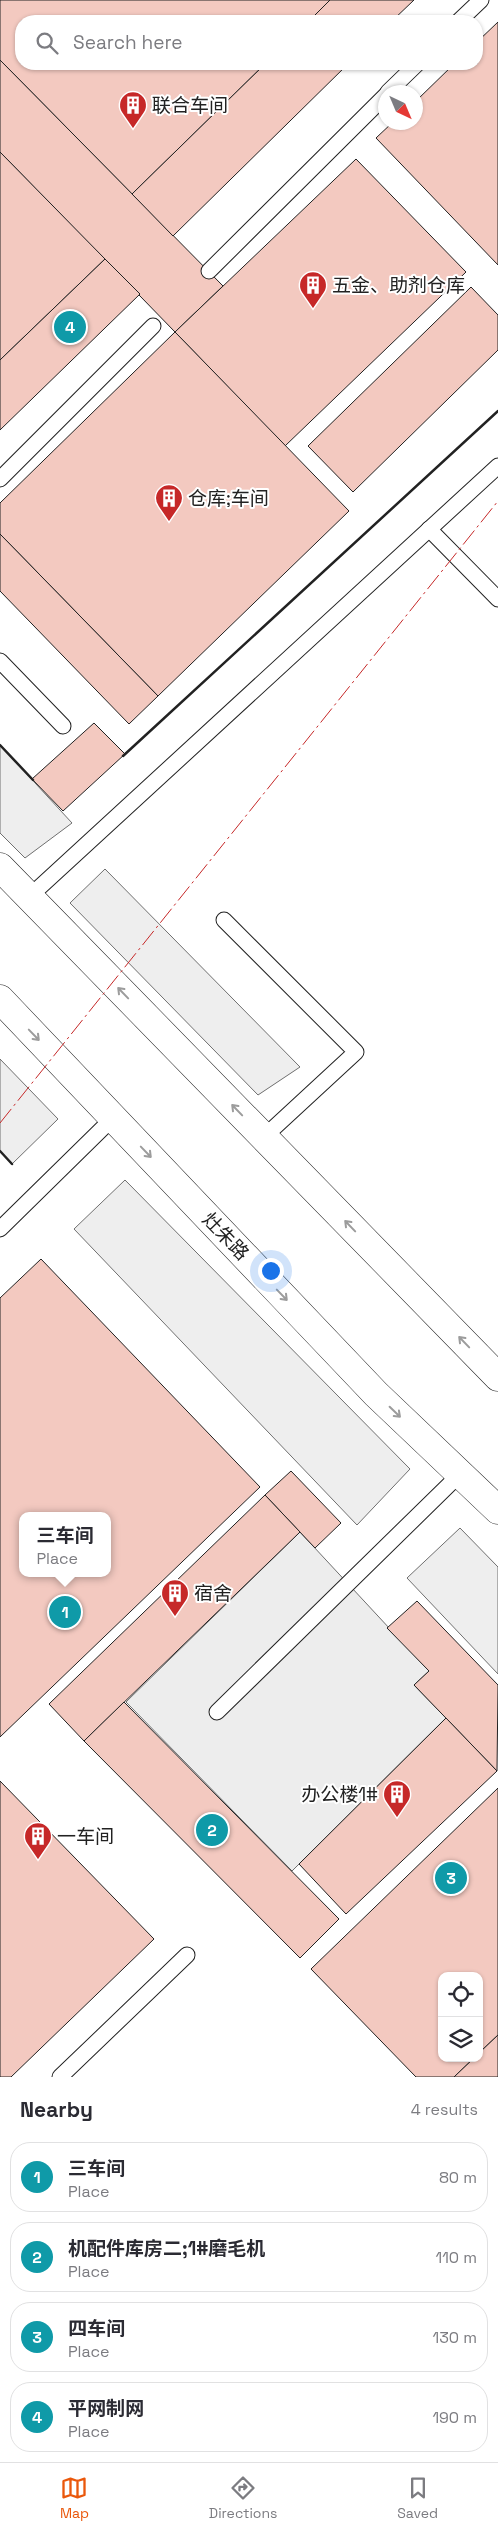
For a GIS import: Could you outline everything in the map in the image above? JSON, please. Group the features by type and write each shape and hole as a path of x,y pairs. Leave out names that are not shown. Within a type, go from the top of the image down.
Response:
{"main road":[{"path":"0,867 498,1377"},
{"name":"灶朱路","path":"0,999 376,1394 498,1510"}],"lane":[{"path":"465,15 481,0"},
{"path":"396,85 411,70"},
{"path":"209,271 378,103"},
{"path":"0,479 153,326"},
{"path":"29,897 498,466"},
{"path":"429,529 498,600"},
{"path":"0,661 63,726"},
{"path":"224,920 356,1052 264,1137"},
{"path":"0,1229 113,1118"},
{"path":"217,1712 460,1474"},
{"path":"60,2077 187,1954"}],"shaded area":[{"path":"0,745 72,823 25,858 0,833"},
{"path":"105,869 300,1067 258,1095 70,903"},
{"path":"0,1059 58,1119 12,1164 0,1151"},
{"path":"125,1180 410,1469 357,1525 74,1229"},
{"path":"460,1528 498,1567 498,1674 407,1578"},
{"path":"300,1532 429,1671 414,1685 446,1718 292,1871 126,1702"}],"building":[{"name":"联合车间","path":"0,0 330,0 315,15 15,15 15,70 259,70 132,194 0,60"},
{"path":"330,0 414,0 398,15 315,15"},
{"path":"498,22 498,265 376,138 384,130 423,130 423,94 448,70 483,70 483,36"},
{"path":"0,60 223,286 175,332 0,152"},
{"path":"259,70 342,70 173,236 132,194"},
{"path":"0,152 105,259 0,360"},
{"name":"五金、助剂仓库","path":"356,159 466,272 285,446 175,332"},
{"path":"105,259 140,294 0,430 0,360"},
{"path":"471,287 498,315 498,350 353,492 308,446"},
{"name":"仓库;车间","path":"175,332 349,511 158,696 0,534 0,503"},
{"path":"0,534 158,696 129,724 0,591"},
{"path":"94,723 125,754 63,811 32,779"},
{"path":"41,1259 260,1487 0,1737 0,1298"},
{"path":"291,1471 341,1523 315,1548 265,1495"},
{"name":"宿舍","path":"265,1495 300,1532 84,1741 49,1704"},
{"path":"417,1601 498,1685 497,1771 414,1685 429,1671 387,1628"},
{"path":"124,1702 339,1919 300,1958 84,1741"},
{"name":"办公楼1#","path":"446,1718 497,1771 346,1914 299,1864"},
{"name":"一车间","path":"0,1781 154,1939 11,2077 0,2077"},
{"path":"498,1788 498,2035 483,2049 483,1972 438,1972 438,2062 470,2062 454,2077 416,2077 311,1969"},
{"path":"498,2035 498,2077 454,2077 470,2062 483,2062 483,2049"}],"wall":[{"path":"123,756 498,411"},
{"path":"0,745 33,780"},
{"path":"0,1151 12,1164"}],"power":[{"path":"0,1123 498,501"}],"place":[{"name":"联合车间","path":"133,129"},
{"name":"五金、助剂仓库","path":"313,309"},
{"name":"平网制网","path":"70,327"},
{"name":"仓库;车间","path":"169,522"},
{"name":"三车间","path":"65,1612"},
{"name":"宿舍","path":"175,1617"},
{"name":"办公楼1#","path":"397,1818"},
{"name":"机配件库房二;1#磨毛机","path":"212,1830"},
{"name":"一车间","path":"38,1860"},
{"name":"四车间","path":"451,1878"}]}
